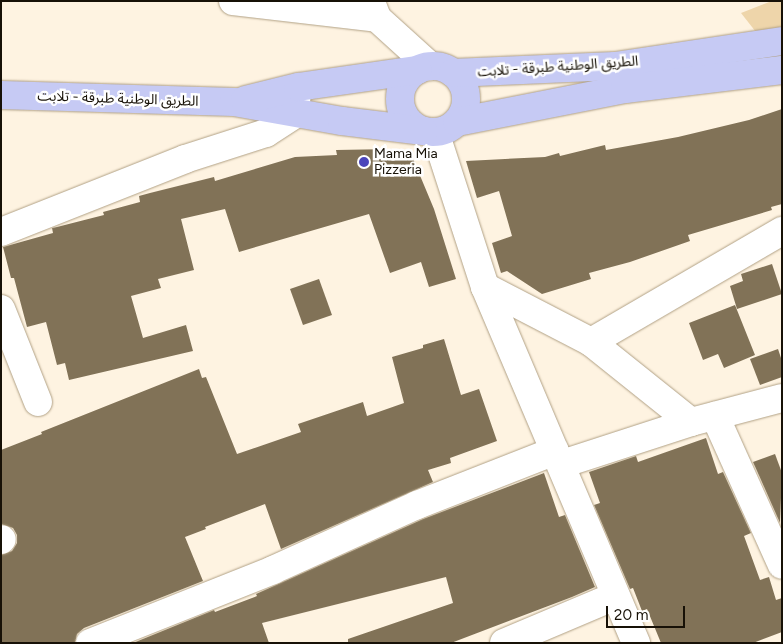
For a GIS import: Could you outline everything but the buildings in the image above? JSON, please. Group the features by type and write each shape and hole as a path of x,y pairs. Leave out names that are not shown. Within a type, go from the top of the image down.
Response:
{"main road":[{"name":"الطريق الوطنية طبرقة - تلابت","path":"1,95 234,102 297,100 434,70 615,66 782,41"},
{"path":"434,70 461,81 466,91 464,113 438,129 413,126 405,118 400,96 403,86 434,70"},
{"name":"الطريق الوطنية طبرقة - تلابت","path":"297,100 438,129 625,89 782,70"}],"street":[{"path":"233,1 374,10 434,70"},
{"path":"1,232 185,159 266,133 297,100"},
{"path":"438,129 485,287 636,643"},
{"path":"591,342 782,231"},
{"path":"485,287 591,342 703,419 782,565"},
{"path":"1,309 38,402"},
{"path":"90,643 273,570 416,505 559,458 782,398"},
{"path":"504,643 615,596"}],"shaded area":[{"path":"772,1 782,1 782,65 741,13"}],"place":[{"name":"Mama Mia Pizzeria","path":"364,162"}]}
